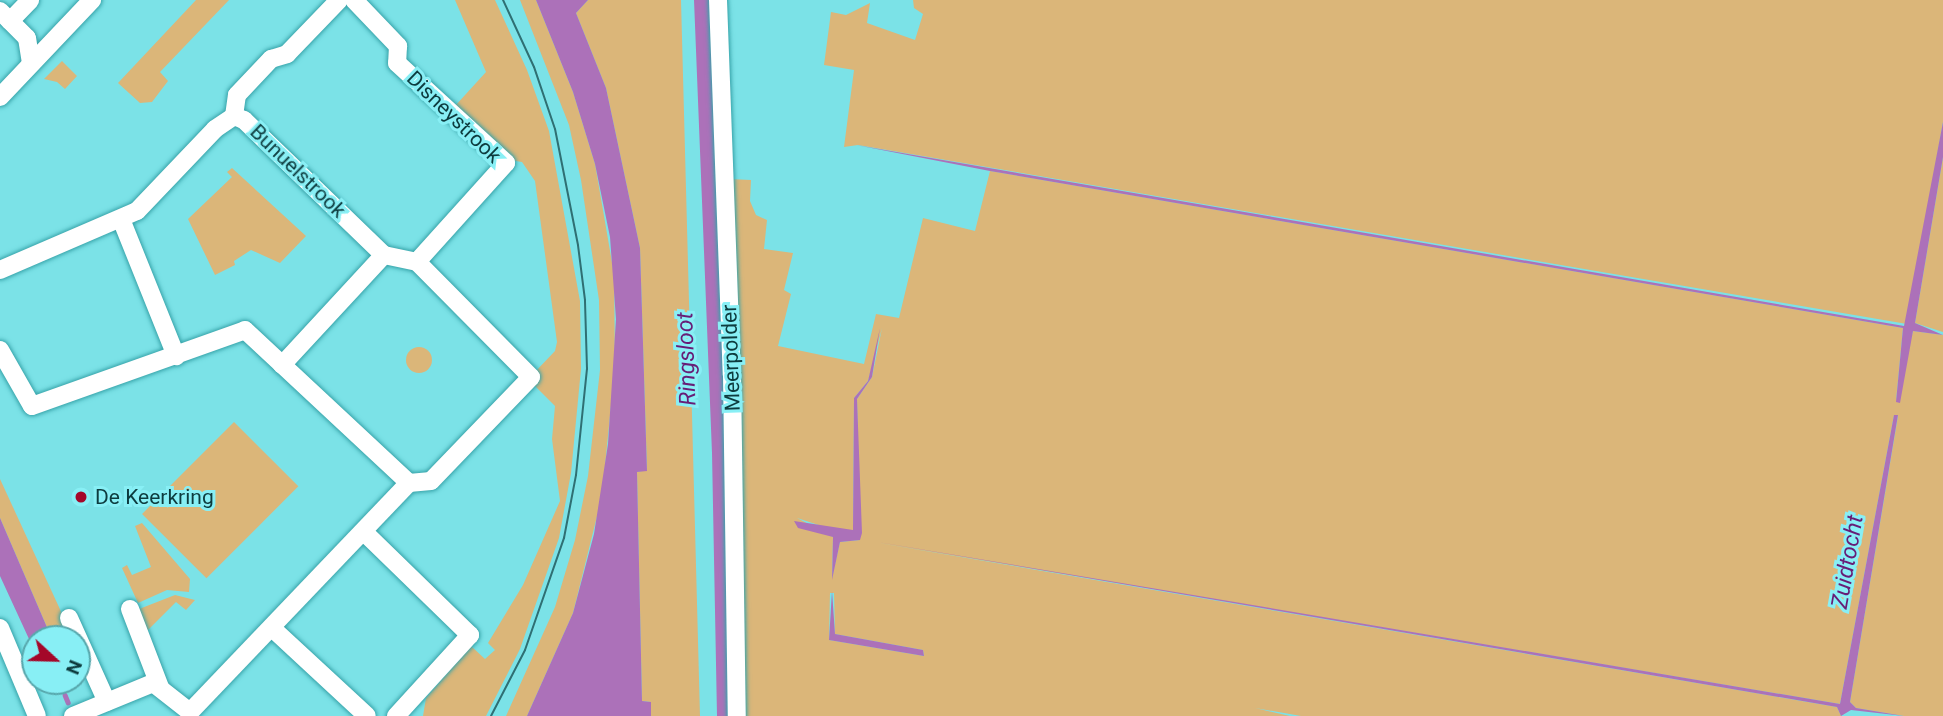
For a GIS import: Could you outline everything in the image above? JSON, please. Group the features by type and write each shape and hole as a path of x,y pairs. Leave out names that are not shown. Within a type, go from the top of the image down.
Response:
{"street":[{"path":"30,0 5,16 27,38 31,64"},
{"path":"0,97 92,0"},
{"path":"234,116 237,95 271,59 286,54 339,0"},
{"name":"Disneystrook","path":"354,0 398,46 397,62 506,163 417,262"},
{"name":"Meerpolder","path":"718,0 732,375 737,716"},
{"name":"Bunuelstrook","path":"0,270 137,211 215,129 234,116 244,120 384,255"},
{"path":"121,219 176,356"},
{"path":"73,716 153,683 189,714 409,483 431,481 531,377 417,262 384,255 282,365"},
{"path":"0,350 32,406 245,330 409,483"},
{"path":"364,532 472,638 396,716"},
{"path":"130,609 160,687"},
{"path":"69,618 107,702"},
{"path":"0,628 37,716"},
{"path":"272,628 367,716"}],"shaded area":[{"path":"196,0 229,0 160,72 168,81 152,102 140,103 118,83"},
{"path":"455,0 495,0 527,70 549,131 580,301 581,369 571,473 559,538 520,649 486,716 423,716 426,698 471,646 485,659 495,650 488,643 523,585 560,501 552,439 555,406 532,383 534,373 555,351 557,342 535,181 522,162 509,160 455,106 486,72"},
{"path":"520,0 536,0 573,92 595,164 614,274 615,365 602,496 573,613 527,716 506,716 555,607 575,540 588,476 600,370 599,300 581,180 569,125"},
{"path":"536,0 588,0 576,13 606,88 640,248 647,471 637,472 642,701 651,702 651,716 527,716 573,613 594,534 608,444 616,319 610,237 595,164 573,92"},
{"path":"588,0 681,0 700,716 651,716 651,702 642,701 637,472 647,470 640,248 606,88 576,13"},
{"path":"694,0 713,0 732,716 717,716 712,453"},
{"path":"913,0 1943,0 1943,122 1907,324 858,145 844,147 854,70 824,65 831,12 846,15 870,3 867,23 915,40 923,14 914,8"},
{"path":"62,61 77,76 65,89 57,82 44,79"},
{"path":"1943,122 1943,157 1915,323 1943,335 1913,331 1900,403 1896,402 1903,328 990,171 856,145 1904,326"},
{"path":"1943,157 1943,332 1915,323"},
{"path":"232,168 306,236 280,263 251,250 234,261 235,265 215,275 188,219 232,177 227,172"},
{"path":"990,171 1903,328 1896,401 1913,331 1943,335 1943,716 1904,716 1856,708 1850,702 1898,416 1894,415 1840,704 873,542 1837,707 1841,716 1301,716 1255,708 1290,716 732,716 729,179 751,180 750,201 756,215 767,220 764,249 793,253 784,290 791,294 778,346 864,364 876,314 899,318 923,218 975,231","holes":["882,328 872,377 857,399 860,540 840,542 832,578 833,537 797,518 837,531 853,530 854,398 868,381","830,593 834,593 835,634 923,650 924,656 829,640"]},
{"path":"880,328 872,377 857,399 862,533 860,540 840,542 832,580 833,537 798,528 794,521 853,530 854,398 868,381"},
{"path":"419,347 428,351 432,360 428,369 419,373 410,369 406,360 410,351"},
{"path":"1894,415 1898,415 1850,702 1856,708 1904,716 1851,710 1841,716 1837,707 872,541 1840,704"},
{"path":"234,422 298,486 206,578 142,514"},
{"path":"0,479 67,625 46,625 0,518"},
{"path":"0,518 46,625 23,625 0,576"},
{"path":"142,523 190,579 189,592 167,590 138,603 122,568 127,565 132,575 151,567 135,526"},
{"path":"832,591 835,634 923,650 924,656 829,640"},
{"path":"175,595 195,600 186,610 176,602 144,634 134,611"}],"waterway":[{"path":"65,695 68,702"}],"tram line":[{"path":"491,716 525,650 564,538 576,475 587,369 585,300 578,245 555,129 534,67 503,0"}],"place":[{"name":"De Keerkring","path":"81,497"}],"water label":[{"name":"Ringsloot","path":"687,359"},
{"name":"Zuidtocht","path":"1848,562"}]}
